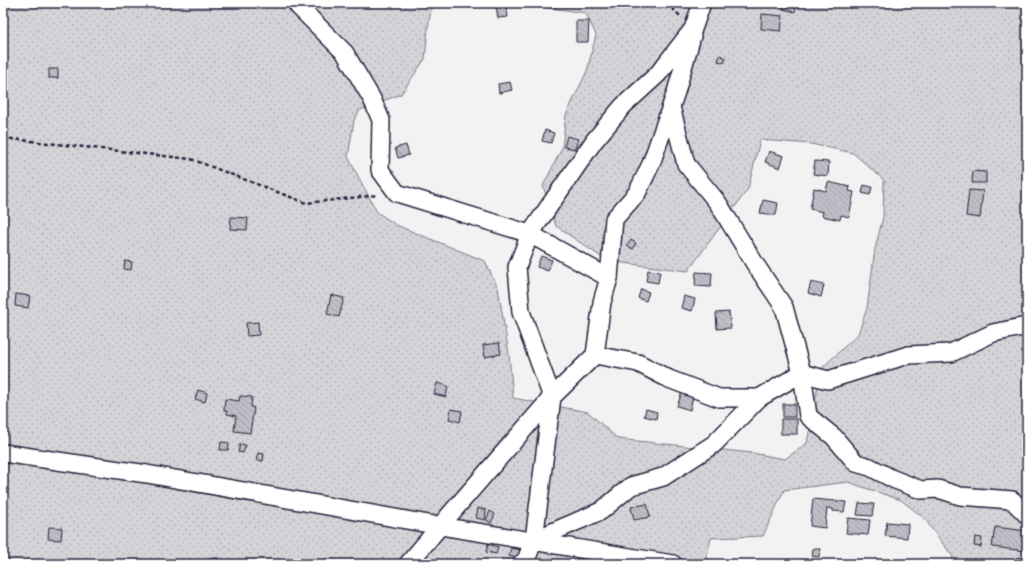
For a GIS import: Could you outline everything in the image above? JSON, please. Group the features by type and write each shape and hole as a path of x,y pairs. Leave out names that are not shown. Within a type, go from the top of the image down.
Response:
{"street":[{"path":"298,3 298,6 345,53 372,99 381,120 380,170 397,193 530,234 609,278"},
{"path":"408,564 552,397 595,355 602,302 609,278 614,219 637,193 651,164 671,107 702,3"},
{"path":"521,564 526,560 534,540 552,397 521,312 517,267 530,234 594,141 624,106 658,74 693,29"},
{"path":"671,107 686,164 718,203 755,264 784,307 802,373 808,416 834,437 856,462 870,467 893,479 921,490 938,489 960,496 1012,500 1027,515"},
{"path":"534,540 601,511 631,486 663,477 714,444 759,398 802,373 828,380 908,355 951,353 992,333 1027,326"},
{"path":"595,355 638,363 669,379 719,398 759,398"},
{"path":"3,453 147,474 440,526 534,540 673,564"}],"path":[{"path":"3,138 191,159 306,203 397,193"}],"shaded area":[{"path":"3,3 432,3 425,59 401,94 360,110 354,120 348,157 377,212 396,225 485,261 498,288 509,354 513,398 588,412 618,439 752,453 785,459 807,443 821,369 858,334 867,308 875,249 883,217 884,180 853,153 811,144 760,140 748,189 688,271 607,261 556,226 543,186 562,148 566,115 587,71 596,35 586,13 522,3 1023,3 1027,10 1027,564 952,564 953,557 923,517 901,500 848,482 784,490 763,536 711,538 705,564 3,564"}],"building":[{"path":"281,3 293,3 293,5 282,7"},
{"path":"785,3 797,3 795,12 783,9"},
{"path":"506,5 508,17 498,18 496,6"},
{"path":"762,14 783,16 781,31 761,29"},
{"path":"576,21 589,21 588,42 576,42"},
{"path":"720,55 726,58 724,63 718,61"},
{"path":"49,69 58,69 58,78 49,78"},
{"path":"510,82 512,90 499,93 498,84"},
{"path":"545,130 554,133 551,143 542,141"},
{"path":"567,136 578,139 575,149 564,147"},
{"path":"406,145 409,155 398,158 395,148"},
{"path":"769,151 784,156 780,168 765,162"},
{"path":"815,161 829,162 828,176 813,174"},
{"path":"973,171 986,172 986,183 972,183"},
{"path":"828,182 850,187 849,191 854,192 849,217 841,215 840,220 822,216 823,212 810,209 814,188 826,191"},
{"path":"864,185 872,187 870,195 862,193"},
{"path":"969,190 983,191 980,218 966,216"},
{"path":"763,200 778,203 776,215 760,213"},
{"path":"231,217 248,218 247,230 230,229"},
{"path":"631,240 636,243 633,249 627,246"},
{"path":"541,256 552,260 548,271 537,267"},
{"path":"125,261 132,262 131,270 124,269"},
{"path":"648,270 660,272 658,283 646,281"},
{"path":"696,272 712,273 711,287 695,286"},
{"path":"811,282 824,285 821,297 808,293"},
{"path":"641,289 649,292 646,301 638,298"},
{"path":"16,294 30,296 28,308 15,306"},
{"path":"331,295 344,298 339,317 327,314"},
{"path":"684,296 695,299 692,311 681,308"},
{"path":"729,312 731,328 717,329 716,313"},
{"path":"258,322 259,335 247,336 246,323"},
{"path":"499,343 501,354 485,357 483,345"},
{"path":"437,383 448,386 446,397 434,394"},
{"path":"198,390 207,393 205,402 195,399"},
{"path":"682,392 693,396 690,410 677,406"},
{"path":"240,396 252,397 251,407 254,408 250,433 234,431 236,416 227,414 227,411 224,411 225,399 239,401"},
{"path":"783,404 795,404 795,417 783,417"},
{"path":"451,409 462,411 460,422 449,419"},
{"path":"646,409 657,412 656,419 644,416"},
{"path":"781,419 797,419 797,434 781,434"},
{"path":"221,442 229,443 228,450 220,450"},
{"path":"240,444 246,445 243,453 238,452"},
{"path":"258,453 264,454 263,461 256,460"},
{"path":"813,499 846,502 844,512 833,511 833,509 827,508 825,528 810,526"},
{"path":"859,503 874,504 872,516 857,515"},
{"path":"647,504 650,517 634,520 631,507"},
{"path":"478,508 486,510 485,520 476,518"},
{"path":"490,511 495,514 491,523 486,520"},
{"path":"848,518 870,520 868,535 846,533"},
{"path":"887,522 908,524 907,538 885,536"},
{"path":"49,527 62,528 61,540 48,539"},
{"path":"995,527 1027,531 1026,551 992,547"},
{"path":"975,537 982,538 981,547 974,546"},
{"path":"488,544 498,547 496,554 486,552"},
{"path":"511,548 521,550 519,558 509,556"},
{"path":"813,548 820,549 819,557 812,556"},
{"path":"1017,557 1027,559 1027,564 1016,564"},
{"path":"209,558 218,558 218,564 209,564"},
{"path":"66,561 79,562 79,564 66,564"}]}
